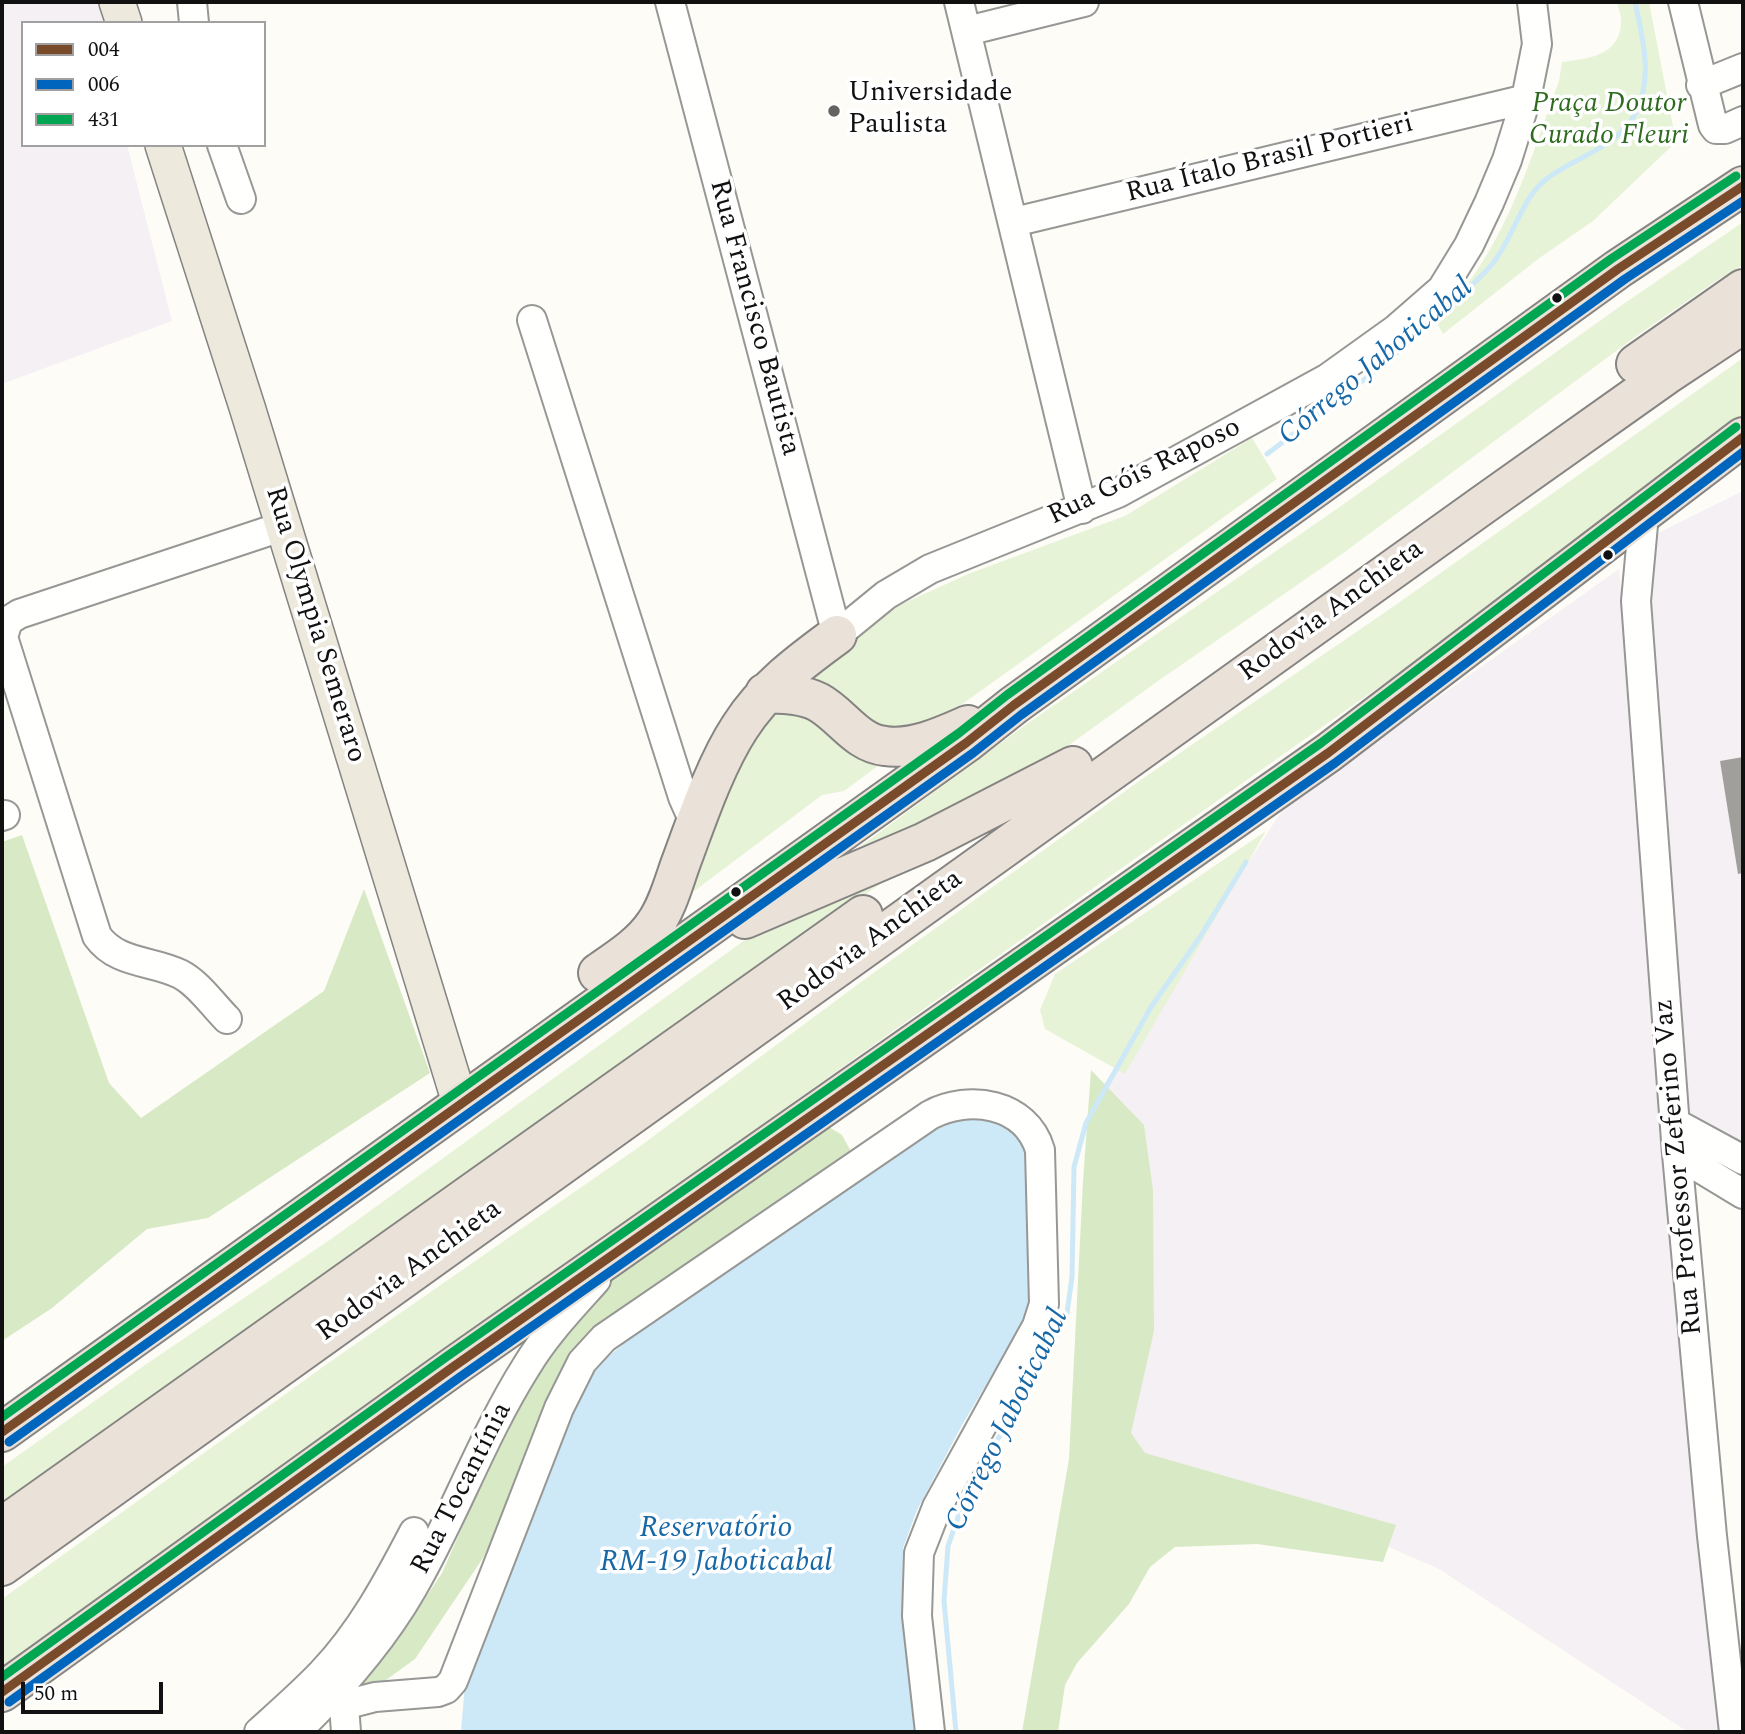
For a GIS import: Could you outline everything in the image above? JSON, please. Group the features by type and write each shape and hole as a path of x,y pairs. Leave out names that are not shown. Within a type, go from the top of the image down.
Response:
{"highway":[{"path":"2,1432 966,743 1014,705 1598,283 1743,186"},
{"name":"Rodovia Anchieta","path":"2,1528 1743,289"},
{"name":"Rodovia Anchieta","path":"2,1566 1450,528 1666,374 1743,324"},
{"path":"2,1692 628,1244 1328,753 1738,445"},
{"path":"528,1057 539,1027 556,1003 635,947 654,926 664,909 695,824 739,728 765,693 837,635"},
{"path":"836,715 832,687 837,635"},
{"path":"765,693 818,702 867,741 885,746 908,746 961,728 1014,705"},
{"path":"677,948 925,842 1073,766"}],"main road":[{"path":"117,2 123,21"},
{"name":"Rua Olympia Semeraro","path":"164,147 284,526 461,1106"}],"street":[{"path":"192,2 194,21"},
{"name":"Rua Francisco Bautista","path":"670,2 837,635"},
{"path":"960,2 1082,509"},
{"path":"967,30 1084,2"},
{"name":"Rua Góis Raposo","path":"837,635 886,595 930,569 1082,509 1146,479 1328,378 1395,330 1442,289 1469,245 1507,160 1526,99 1537,44 1532,2"},
{"path":"1683,2 1711,121 1716,129 1725,129 1743,121"},
{"path":"1701,85 1743,68"},
{"name":"Rua Ítalo Brasil Portieri","path":"1014,222 1526,99"},
{"path":"223,147 241,199"},
{"path":"532,320 683,797 695,824"},
{"name":"Rua Professor Zeferino Vaz","path":"1644,514 1636,601 1677,1154 1733,1625 1734,1732"},
{"path":"227,1019 182,975 121,956 106,948 97,936 3,637 8,621 19,614 284,526"},
{"name":"Rua Professor Zeferino Vaz","path":"1605,544 1636,601"},
{"path":"341,1711 375,1697 438,1692 446,1689 453,1681 571,1380 604,1338 930,1115 953,1106 979,1104 999,1108 1022,1120 1038,1142 1044,1304 1037,1326 937,1507 919,1553 918,1616 930,1732"},
{"path":"1675,1123 1743,1160"},
{"path":"1677,1154 1743,1194"},
{"name":"Rua Tocantínia","path":"296,1732 341,1711 376,1642 412,1590 512,1390 538,1347 628,1244"},
{"name":"Rua Tocantínia","path":"259,1732 322,1673 338,1654 384,1588 414,1532"}],"shaded area":[{"path":"2,2 114,2 119,21 21,21 21,147 128,147 172,321 2,384"},
{"path":"1743,491 1743,1190 1686,1155 1644,540"},
{"path":"1619,569 1724,1732 1688,1732 1439,1569 1327,1520 1096,1464 1102,1087 1285,806"}],"green space":[{"name":"Praça Doutor Curado Fleuri","path":"1617,2 1649,2 1676,142 1593,221 1538,259 1443,334 1435,320 1459,295 1496,239 1536,145 1559,81 1562,62 1600,54 1614,43 1621,24"},
{"path":"1743,222 1743,265 1635,337 1342,554 1051,758 808,885 1024,726"},
{"path":"1743,358 1743,415 1423,656 2,1667 2,1599 327,1364 639,1147 1142,779 1397,604"},
{"path":"1252,438 1277,479 844,791 822,795 685,898 749,741 799,678 900,605 968,574 1125,516"},
{"path":"1266,831 1125,1074 1045,1029 1040,1010 1055,974"},
{"path":"22,835 109,1083 141,1118 324,991 364,889 430,1073 208,1218 147,1229 52,1308 2,1341 2,842"},
{"path":"932,850 794,941 2,1509 2,1467 145,1365 334,1237 767,924"},
{"path":"1091,1070 1144,1125 1153,1190 1154,1331 1131,1433 1145,1453 1396,1525 1383,1562 1257,1544 1175,1547 1150,1567 1129,1604 1077,1663 1065,1685 1058,1732 1022,1732 1069,1459"},
{"path":"824,1124 842,1135 853,1155 622,1313 515,1489 483,1558 415,1659 379,1685 353,1688 404,1630 442,1573 488,1469 545,1356 577,1317 631,1260"}],"water":[{"name":"Reservatório RM-19 Jaboticabal","path":"968,1116 996,1122 1010,1130 1027,1153 1035,1298 917,1510 903,1548 902,1614 916,1732 461,1732 465,1683 568,1417 592,1375 609,1356 639,1331 713,1276 941,1122"}],"building":[{"path":"1743,757 1743,873 1738,874 1720,761"}],"waterway":[{"name":"Córrego Jaboticabal","path":"1267,454 1381,366 1435,320 1487,270 1503,248 1528,200 1544,181 1605,145 1626,127 1634,116 1644,89 1645,60 1635,2"},
{"name":"Córrego Jaboticabal","path":"956,1732 944,1601 948,1546 962,1506 979,1470 1032,1383 1067,1313 1072,1277 1074,1167 1086,1123 1151,1007 1200,937 1246,862"}],"transit line":[{"name":"431","path":"2,1417 959,733 1007,695 1611,259 1736,176"},
{"name":"004","path":"2,1432 966,743 1014,705 1618,269 1743,186"},
{"name":"006","path":"9,1442 973,753 1021,715 1625,279 1743,201"},
{"name":"431","path":"2,1677 446,1357 1321,743 1736,427"},
{"name":"004","path":"2,1692 453,1367 1328,753 1743,437"},
{"name":"006","path":"9,1702 460,1377 1335,763 1743,452"}],"place":[{"name":"Universidade Paulista","path":"834,111"}]}
